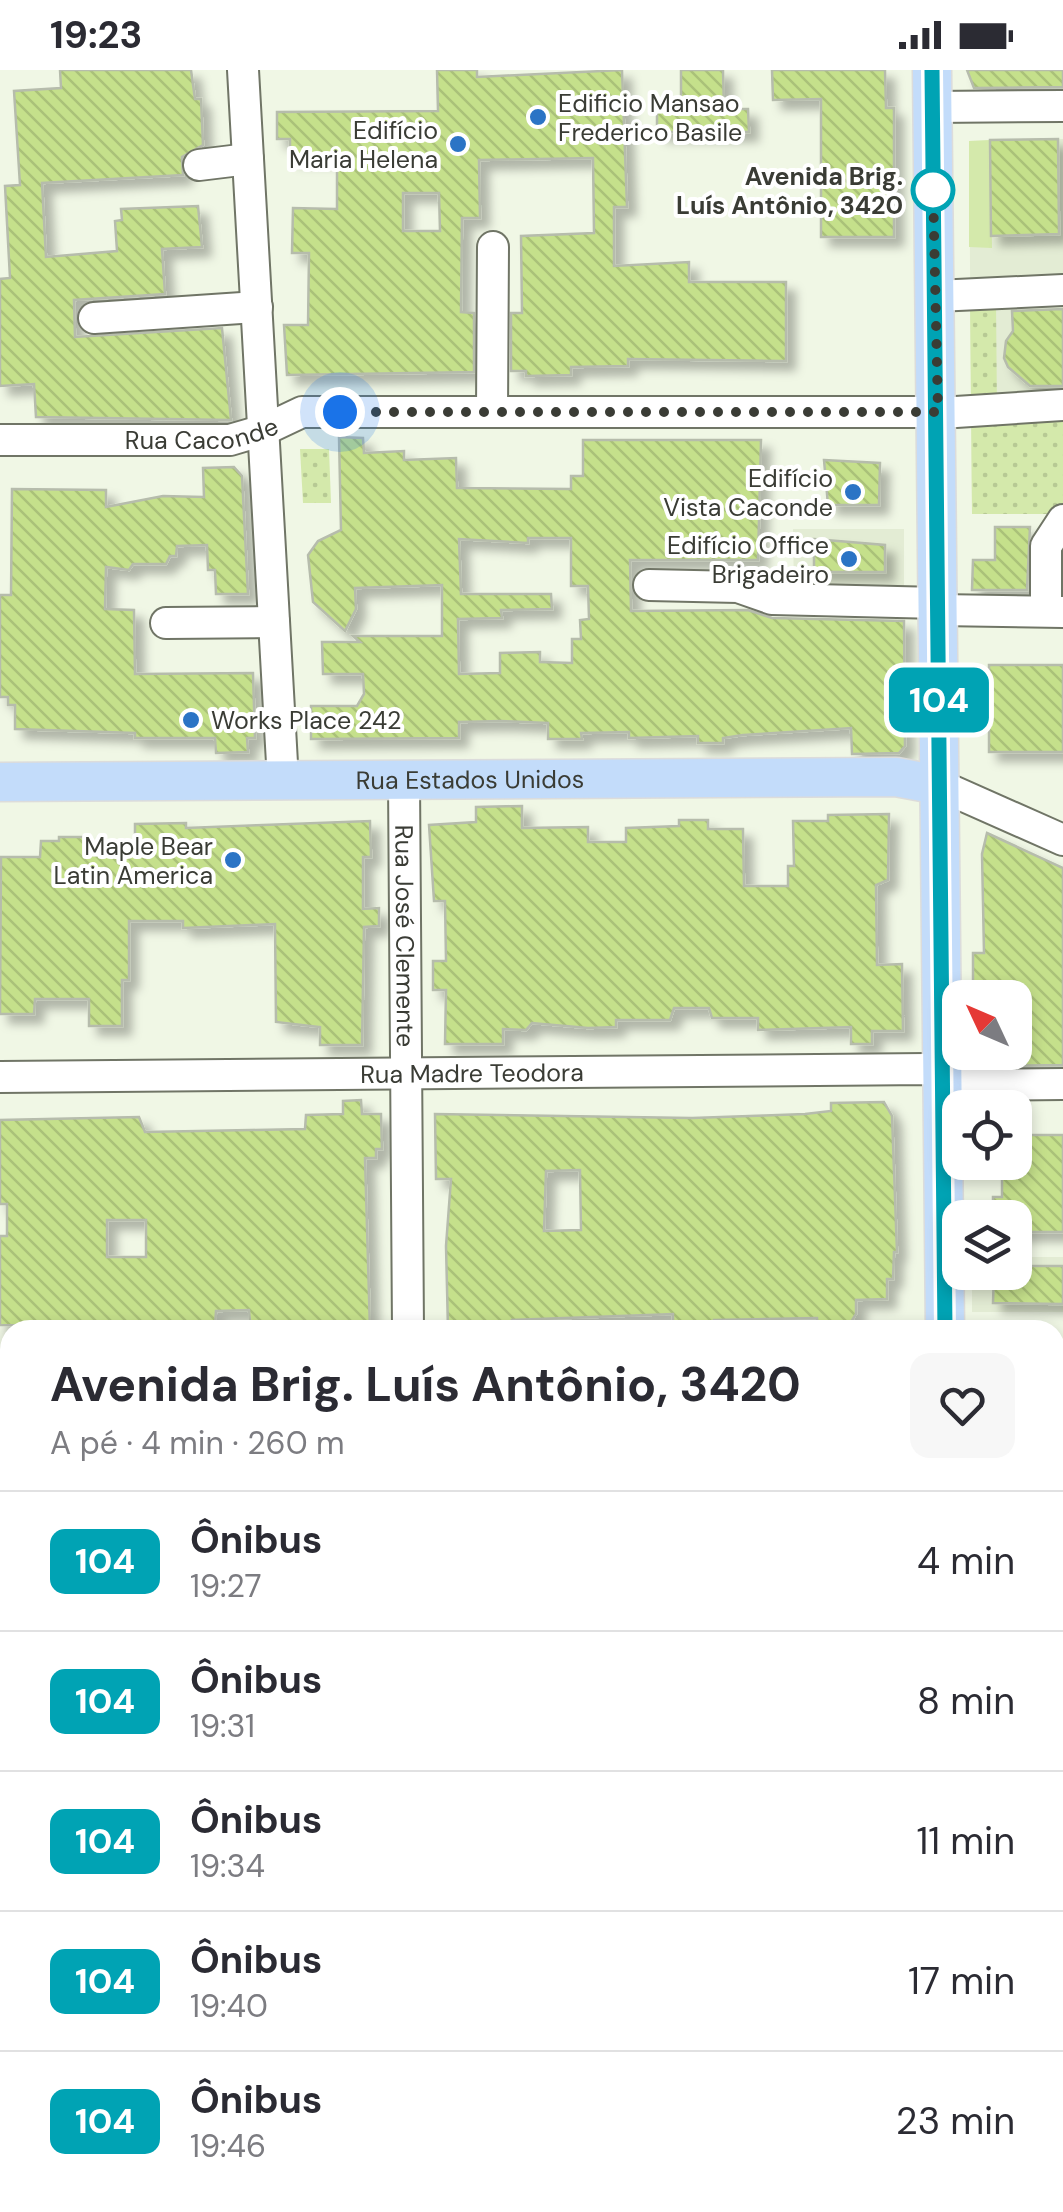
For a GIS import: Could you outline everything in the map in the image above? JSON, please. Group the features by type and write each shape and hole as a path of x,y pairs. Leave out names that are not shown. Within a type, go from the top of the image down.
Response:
{"main road":[{"path":"932,89 945,1320"},
{"name":"Rua Estados Unidos","path":"0,782 896,777 938,785"}],"street":[{"path":"243,70 284,782"},
{"path":"932,89 1063,106"},
{"path":"199,165 248,159"},
{"path":"492,412 493,247"},
{"path":"936,296 1063,290"},
{"path":"94,318 257,307"},
{"name":"Rua Caconde","path":"0,440 230,440 264,430 302,412 938,412 1063,405"},
{"path":"649,585 738,587 772,599 1055,612 1046,546 1063,520"},
{"path":"166,624 274,622"},
{"name":"Rua José Clemente","path":"404,781 408,1320"},
{"path":"938,785 1063,840"},
{"name":"Rua Madre Teodora","path":"0,1077 927,1069 974,1085 1063,1084"}],"shaded area":[{"path":"1063,139 1063,514 972,514 969,141"},
{"path":"793,529 904,529 904,593 794,594"},
{"path":"1032,1257 1063,1257 1063,1312 972,1312 972,1290 1032,1290"}],"green space":[{"path":"990,140 992,248 969,247 969,141"},
{"path":"996,300 997,411 1063,411 1063,514 972,514 970,302"},
{"path":"300,449 329,449 331,503 303,503"}],"building":[{"path":"60,70 191,70 195,99 201,99 203,145 182,157 183,175 42,183 46,257 117,251 115,221 122,220 121,209 198,206 202,247 162,249 165,294 74,300 75,337 222,328 231,420 36,417 34,384 0,386 0,279 10,278 5,186 20,185 14,91 61,88"},
{"path":"437,70 477,70 477,77 622,70 627,207 614,207 614,266 689,262 689,282 786,282 786,361 628,359 628,366 571,367 571,375 526,376 526,371 511,371 511,313 522,313 521,236 594,233 593,158 479,160 480,218 462,218 461,312 474,313 474,372 287,375 284,325 308,325 309,253 292,253 293,208 337,209 337,156 290,156 290,139 277,139 277,112 438,111","holes":["403,193 439,193 440,231 403,231"]},
{"path":"681,70 723,70 724,109 748,109 749,132 657,132 657,110 681,109"},
{"path":"772,70 885,70 886,108 894,108 894,237 821,237 821,99 773,100"},
{"path":"967,70 1063,70 1063,87 974,88"},
{"path":"1058,139 1059,234 991,236 990,140"},
{"path":"1063,309 1063,386 1030,386 1008,367 1004,358 1006,341 1013,331 1012,311"},
{"path":"339,437 363,438 364,453 404,451 404,460 456,458 457,488 571,489 571,476 583,476 583,440 761,440 758,560 630,560 631,611 748,610 772,618 904,621 905,746 899,753 852,754 851,728 743,735 723,738 723,743 698,743 698,736 629,738 629,732 581,733 582,739 548,739 548,723 501,721 459,722 459,738 311,739 311,706 357,706 364,694 363,674 323,674 322,642 360,642 353,636 442,636 442,585 355,588 356,609 345,631 313,602 308,555 318,541 341,530","holes":["528,538 571,538 571,586 588,586 589,619 580,620 581,639 572,639 572,663 540,662 540,652 500,653 500,673 459,674 458,619 502,618 501,610 552,609 551,594 461,594 459,539 528,543"]},
{"name":"Edifício Vista Caconde","path":"824,460 880,463 879,505 828,505"},
{"path":"234,467 242,476 248,594 216,594 215,570 208,570 207,545 177,546 176,556 170,556 166,564 133,564 129,570 106,567 105,609 134,610 135,674 253,673 255,738 247,738 248,752 216,753 215,738 135,738 135,733 15,729 15,705 8,705 8,697 0,697 0,595 11,595 12,489 106,490 106,507 163,496 204,497 203,468"},
{"path":"995,527 1030,527 1027,590 972,590 973,560 995,560"},
{"name":"Edifício Office Brigadeiro","path":"814,539 885,545 885,572 814,572"},
{"path":"989,665 1063,665 1063,752 989,752"},
{"path":"522,806 522,828 588,827 588,842 626,842 626,828 679,826 679,820 708,820 708,829 743,829 744,886 788,886 788,866 794,866 793,821 828,821 828,815 889,814 888,880 876,885 877,965 902,964 903,1031 872,1031 872,1044 851,1044 851,1027 758,1030 758,1018 712,1018 709,1008 674,1008 670,1020 616,1020 616,1027 588,1028 532,1023 526,1030 503,1029 503,1044 445,1044 446,990 433,990 433,961 446,961 445,901 434,901 429,825 476,822 476,807"},
{"path":"370,821 371,857 363,857 363,909 379,908 379,926 364,927 362,1045 320,1045 320,1027 276,1022 275,924 183,928 183,921 129,921 129,980 122,980 122,1026 89,1026 89,999 35,999 34,1014 0,1014 1,857 40,857 41,841 59,841 59,837 84,837 84,855 135,855 135,824 186,823 186,828"},
{"path":"987,833 1063,868 1063,1065 1032,1065 1032,980 973,980 973,953 984,953 982,854"},
{"path":"361,1100 362,1114 381,1114 382,1149 376,1149 376,1158 365,1158 370,1320 250,1320 249,1310 216,1311 215,1320 0,1320 0,1236 7,1236 7,1204 0,1204 0,1120 139,1117 145,1132 305,1129 306,1115 343,1114 343,1101","holes":["107,1220 146,1220 146,1257 107,1257"]},
{"path":"884,1102 892,1116 897,1252 893,1279 887,1279 887,1299 856,1300 852,1320 673,1320 673,1314 448,1320 446,1246 451,1179 436,1179 435,1114 692,1118 831,1111 831,1103","holes":["580,1170 581,1230 544,1231 546,1171"]},
{"path":"1032,1135 1063,1135 1063,1232 1032,1232 1032,1200 993,1200 1002,1197 1002,1180 1032,1180"},
{"path":"1032,1266 1063,1266 1063,1304 993,1303 993,1290 1032,1290"}],"bus line":[{"name":"104","path":"932,70 945,1320"}],"place":[{"name":"Edificio Mansao Frederico Basile","path":"538,117"},
{"name":"Edifício Maria Helena","path":"458,144"},
{"name":"Avenida Brig. Luís Antônio, 3420","path":"933,190"},
{"name":"Edifício Vista Caconde","path":"853,492"},
{"name":"Edifício Office Brigadeiro","path":"849,559"},
{"name":"Works Place 242","path":"191,720"},
{"name":"Maple Bear Latin America","path":"233,860"}],"route":[{"path":"340,412 938,412 933,186 933,190"}]}
